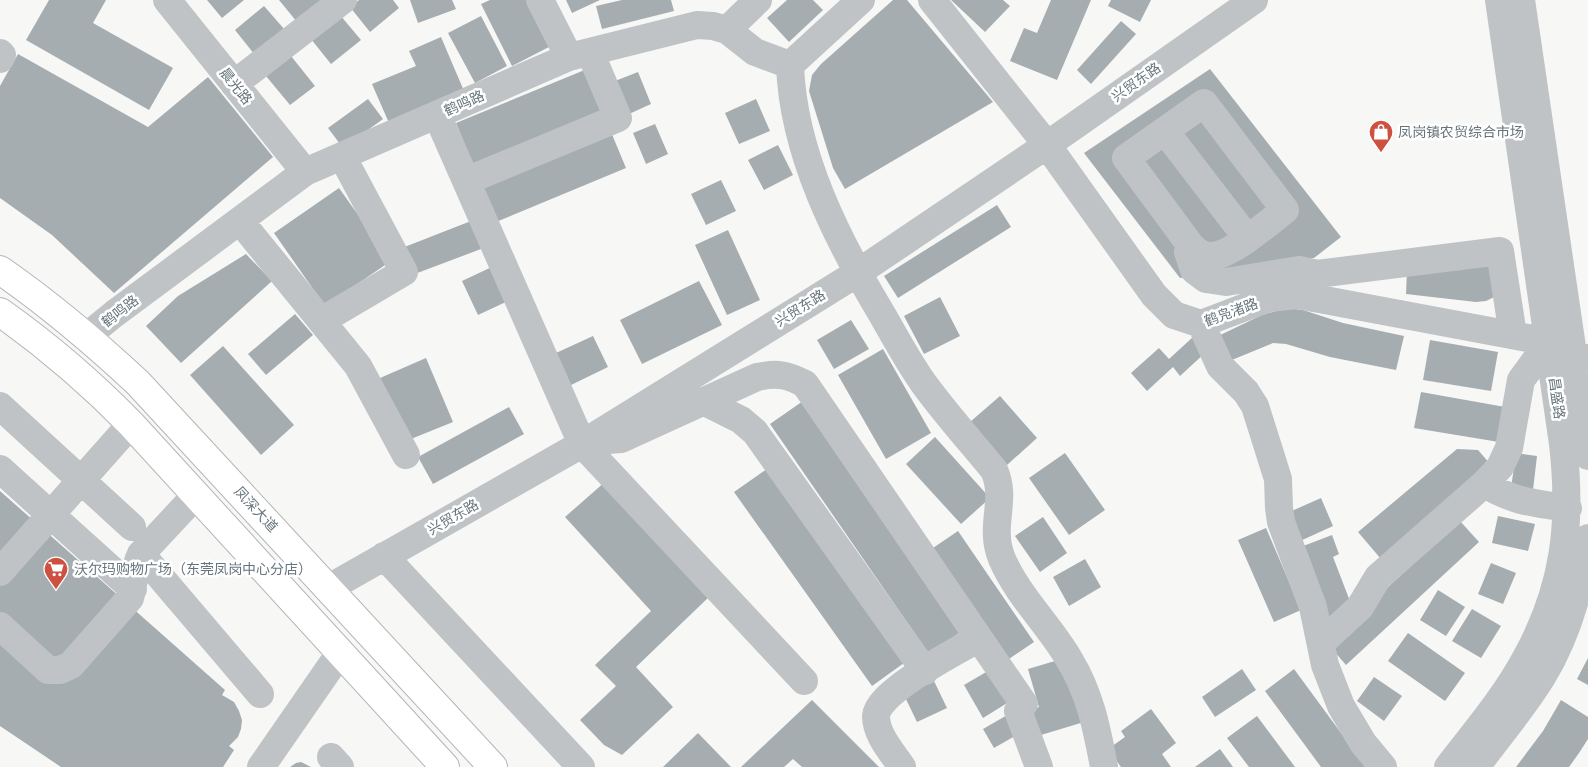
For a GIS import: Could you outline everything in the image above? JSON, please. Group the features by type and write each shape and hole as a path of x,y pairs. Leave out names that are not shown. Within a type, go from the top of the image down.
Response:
{"main road":[{"name":"凤深大道","path":"0,270 36,295 87,336 138,383 493,767"},
{"path":"0,312 94,386 445,767"}],"street":[{"path":"234,84 342,0"},
{"path":"466,181 618,118 579,54 540,0"},
{"path":"726,30 758,0"},
{"path":"861,0 790,65 791,92 813,177 857,273 925,385 994,470 999,481 1000,493 995,532 1001,557 1020,589 1070,660 1086,693 1097,727 1104,767"},
{"name":"鹤凫渚路","path":"932,0 1048,145 1154,295 1174,315 1201,324 1269,298 1298,295 1315,286 1548,342 1581,358"},
{"name":"兴贸东路","path":"328,588 582,444 857,273 1048,145 1254,0"},
{"name":"昌盛路","path":"1448,767 1510,684 1539,634 1549,608 1562,560 1568,508 1563,444 1499,0"},
{"name":"昌盛路","path":"1521,0 1581,358 1588,456"},
{"name":"晨光路","path":"170,1 234,84 306,172"},
{"name":"鹤鸣路","path":"87,336 306,172 579,54 697,25 713,26 726,30 755,52 790,65"},
{"path":"0,53 2,55 0,59"},
{"path":"1204,103 1285,210 1227,253 1212,256 1200,254 1191,246 1126,158 1165,130 1204,103"},
{"path":"437,114 582,444 804,681"},
{"path":"1165,130 1247,238"},
{"path":"321,321 404,272 342,156"},
{"path":"240,221 358,366 406,454"},
{"path":"1191,246 1188,252 1194,270 1206,279 1226,282 1299,270 1315,286 1500,251 1513,335"},
{"path":"1201,324 1220,366 1246,392 1255,406 1278,479 1278,508 1281,522 1313,607 1324,665 1341,706 1363,743 1383,767"},
{"path":"1320,643 1360,607 1378,577 1484,484 1500,467 1509,448 1521,380 1548,342"},
{"path":"582,444 621,439 757,377 774,374 790,376 804,384 1024,704 1018,712 1039,767"},
{"path":"704,401 741,420 755,432 925,671"},
{"path":"0,406 132,527"},
{"path":"0,572 131,424"},
{"path":"0,469 133,588"},
{"path":"1484,484 1503,495 1521,501 1568,508"},
{"path":"0,626 48,670 60,670 72,665 130,598 135,566 141,554 196,495"},
{"path":"1476,767 1543,676 1554,655 1572,611 1584,564 1588,538"},
{"path":"141,554 260,694"},
{"path":"384,556 581,767"},
{"path":"902,767 879,731 876,715 884,700 897,688 978,639"},
{"path":"261,767 340,654"}],"building":[{"path":"49,0 106,0 93,23 173,68 149,110 26,40"},
{"path":"207,0 244,0 222,18"},
{"path":"279,0 323,0 297,22"},
{"path":"359,0 393,0 399,8 370,32 350,7"},
{"path":"410,0 452,0 456,9 418,23"},
{"path":"490,0 526,0 549,47 512,66 481,4"},
{"path":"566,0 600,0 572,13"},
{"path":"622,0 671,0 674,11 602,29 596,6"},
{"path":"787,0 813,0 823,10 789,42 767,18"},
{"path":"893,0 907,0 993,102 845,189 833,168 809,91 812,75 821,64"},
{"path":"951,0 1003,0 1010,6 985,32"},
{"path":"1051,0 1091,0 1057,80 1010,61 1024,28 1037,33"},
{"path":"1111,0 1151,0 1140,22 1108,6"},
{"path":"264,6 285,30 255,55 235,30"},
{"path":"340,15 361,40 331,64 311,39"},
{"path":"481,16 507,66 475,83 448,33"},
{"path":"1121,21 1136,34 1091,84 1077,70"},
{"path":"441,37 464,91 389,123 372,84 416,66 409,51"},
{"path":"18,54 148,127 208,77 273,157 114,293 52,235 0,198 0,86"},
{"path":"291,56 315,86 290,105 266,76"},
{"path":"587,69 605,114 474,167 456,123"},
{"path":"1210,69 1341,237 1314,258 1180,278 1084,153"},
{"path":"638,72 651,104 629,114 615,81"},
{"path":"368,99 383,119 343,148 328,128"},
{"path":"756,99 770,131 739,144 725,113"},
{"path":"655,124 668,154 646,164 633,133"},
{"path":"611,132 626,168 496,222 481,186"},
{"path":"778,145 793,175 764,190 748,160"},
{"path":"721,180 736,211 706,225 691,194"},
{"path":"339,188 391,261 325,306 274,233"},
{"path":"997,205 1011,227 898,298 884,276"},
{"path":"471,221 481,249 412,275 402,248"},
{"path":"728,230 760,300 727,315 695,245"},
{"path":"246,254 272,281 181,363 146,326 178,296"},
{"path":"496,265 512,299 478,315 462,281"},
{"path":"1495,266 1494,297 1486,301 1476,302 1406,294 1407,270"},
{"path":"699,281 722,325 642,364 620,320"},
{"path":"940,297 960,336 924,354 904,316"},
{"path":"1286,308 1303,310 1343,323 1404,336 1396,370 1330,357 1286,344 1273,343 1227,362 1216,337 1262,315"},
{"path":"295,314 313,335 266,375 248,354"},
{"path":"851,320 869,349 834,369 817,340"},
{"path":"593,336 608,367 571,385 556,353"},
{"path":"1193,337 1206,352 1180,376 1173,367 1147,391 1131,373 1159,348 1169,359"},
{"path":"1430,340 1498,352 1491,391 1423,380"},
{"path":"223,346 294,425 261,455 190,375"},
{"path":"883,349 931,433 886,459 838,375"},
{"path":"426,358 453,422 406,441 380,378"},
{"path":"1421,392 1505,407 1499,442 1414,428"},
{"path":"1000,396 1037,438 1007,465 970,422"},
{"path":"803,401 962,631 929,654 770,424"},
{"path":"509,407 524,434 433,484 418,457"},
{"path":"935,437 990,498 961,524 906,464"},
{"path":"1457,449 1478,450 1491,465 1381,559 1358,532"},
{"path":"1065,453 1105,510 1069,535 1029,478"},
{"path":"1516,453 1537,456 1533,490 1511,488"},
{"path":"767,469 904,663 872,686 734,492"},
{"path":"606,481 711,595 636,667 673,707 622,755 604,745 580,720 616,686 595,665 651,611 565,517"},
{"name":"沃尔玛购物广场（东莞凤岗中心分店）","path":"0,491 225,690 222,695 234,702 242,720 238,737 229,746 234,750 223,767 61,767 0,726"},
{"path":"1321,498 1333,526 1298,542 1285,514"},
{"path":"1498,516 1535,524 1528,551 1492,543"},
{"path":"1043,517 1067,553 1040,572 1015,536"},
{"path":"1460,521 1479,542 1346,665 1327,643"},
{"path":"1266,528 1301,610 1274,622 1238,540"},
{"path":"958,531 1034,642 1006,661 930,550"},
{"path":"1332,535 1339,554 1333,557 1353,609 1325,620 1298,548"},
{"path":"1085,559 1101,587 1069,606 1053,577"},
{"path":"1491,563 1516,573 1503,604 1478,594"},
{"path":"1438,590 1465,607 1446,636 1420,620"},
{"path":"1472,609 1501,626 1481,658 1452,641"},
{"path":"1408,633 1465,673 1445,701 1388,661"},
{"path":"1065,658 1084,722 1031,738 1023,712 1039,707 1028,669"},
{"path":"1588,658 1588,685 1577,679"},
{"path":"993,668 1012,700 983,718 964,685"},
{"path":"1242,669 1256,690 1215,717 1202,697"},
{"path":"1294,669 1366,767 1321,767 1265,691"},
{"path":"1374,677 1402,696 1384,721 1357,701"},
{"path":"934,681 947,708 917,722 904,695"},
{"path":"812,700 879,767 802,767 793,759 784,767 741,767"},
{"path":"1561,700 1588,717 1588,739 1579,753 1569,767 1516,767 1543,731"},
{"path":"1151,709 1176,743 1162,754 1171,767 1121,767 1108,749 1125,737 1121,731"},
{"path":"1009,714 1020,733 994,748 983,729"},
{"path":"1257,716 1295,767 1249,767 1227,738"},
{"path":"698,733 731,767 663,767"},
{"path":"1220,749 1233,767 1195,767"},
{"path":"301,762 311,767 290,767 296,763"}],"place":[{"name":"凤岗镇农贸综合市场","path":"1381,153"},
{"name":"沃尔玛购物广场（东莞凤岗中心分店）","path":"56,590"}]}
